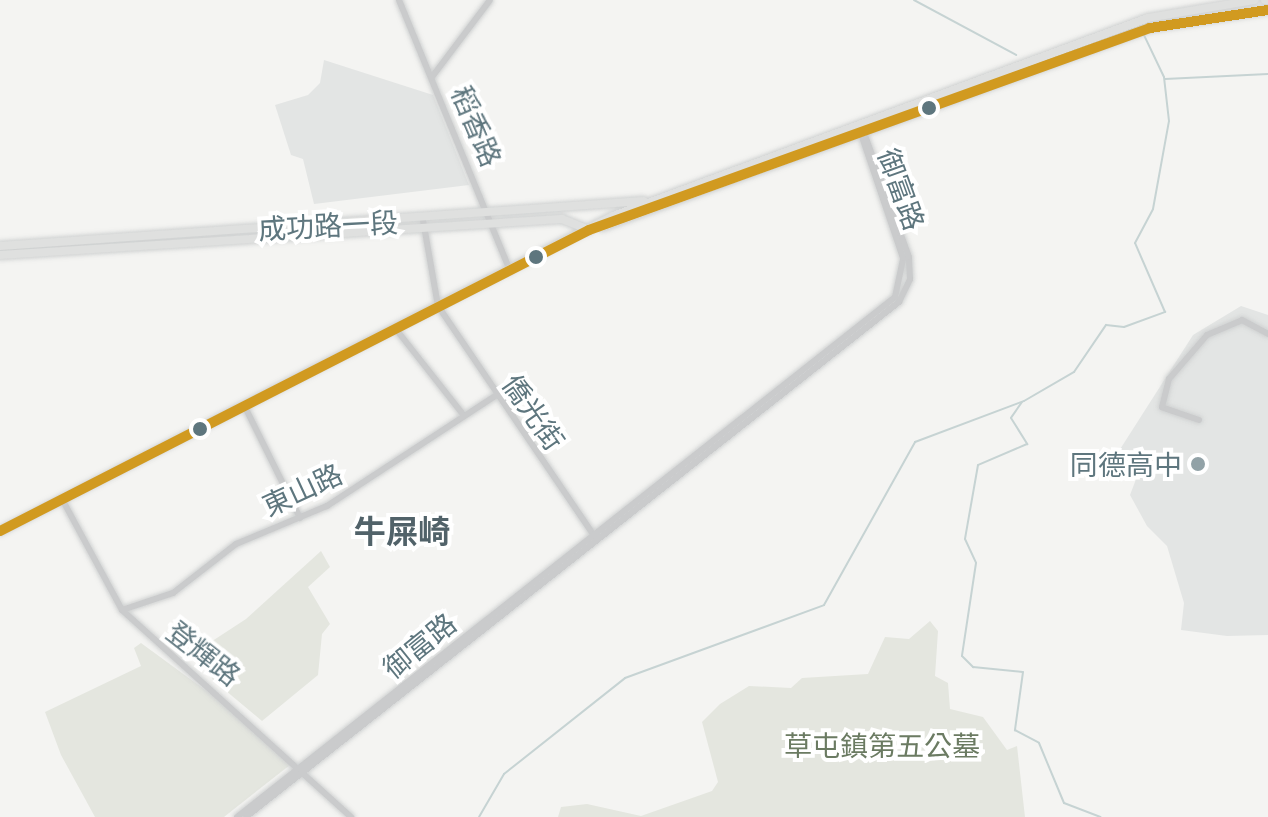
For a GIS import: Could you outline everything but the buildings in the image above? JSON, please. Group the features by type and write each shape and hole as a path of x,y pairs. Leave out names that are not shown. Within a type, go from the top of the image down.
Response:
{"main road":[{"path":"0,531 438,306 655,200 862,133 1148,18 1254,0"},
{"path":"589,230 1150,28 1264,4"},
{"name":"成功路一段","path":"492,220 655,200"},
{"name":"成功路一段","path":"0,246 492,220 562,219 589,230"},
{"name":"成功路一段","path":"0,255 423,224"}],"street":[{"name":"稻香路","path":"399,0 492,220 510,271"},
{"path":"432,77 490,0"},
{"name":"御富路","path":"237,817 596,538 901,289 903,258 862,133"},
{"path":"423,224 438,306"},
{"name":"僑光街","path":"438,306 495,396 596,538"},
{"path":"1199,420 1162,407 1169,379 1207,335 1242,320 1268,334"},
{"path":"395,328 462,413"},
{"name":"東山路","path":"122,610 173,593 226,550 300,518 361,486 462,413 495,396"},
{"path":"244,405 300,518"},
{"name":"登輝路","path":"62,499 122,610 303,768 351,817"},
{"name":"御富路","path":"246,817 303,768"}],"shaded area":[{"path":"324,60 433,95 469,185 314,204 303,159 291,155 275,105 308,95 320,83"},
{"name":"同德高中","path":"1241,306 1268,315 1268,635 1227,636 1181,630 1184,603 1167,546 1147,526 1130,495 1138,474 1117,454 1193,335"}],"green space":[{"path":"321,551 330,567 308,587 330,624 322,634 318,675 262,721 213,680 197,651 246,619"},
{"name":"草屯鎮第五公墓","path":"930,621 938,631 935,676 948,683 950,709 983,717 1007,750 1017,746 1025,817 558,817 561,807 587,804 641,816 712,791 718,782 702,722 720,704 749,686 791,688 802,678 868,674 885,637 909,639"},
{"path":"141,643 227,706 290,765 224,817 95,817 61,755 45,712 141,666 134,648"}],"waterway":[{"path":"914,0 1016,55"},
{"path":"479,817 504,774 625,678 824,605 915,442 1024,401 1074,372 1106,325 1124,327 1165,312 1135,243 1153,209 1169,121 1164,77 1144,35"},
{"path":"1165,79 1268,74"},
{"path":"1022,402 1011,418 1027,444 978,465 965,539 976,563 962,656 973,667 1023,672 1015,730 1039,743 1064,803 1100,817"}],"transit line":[{"path":"0,531 589,230 1150,28 1268,10"}],"place":[{"name":"同德高中","path":"1198,464"}],"district":[{"name":"牛屎崎","path":"402,530"}]}
